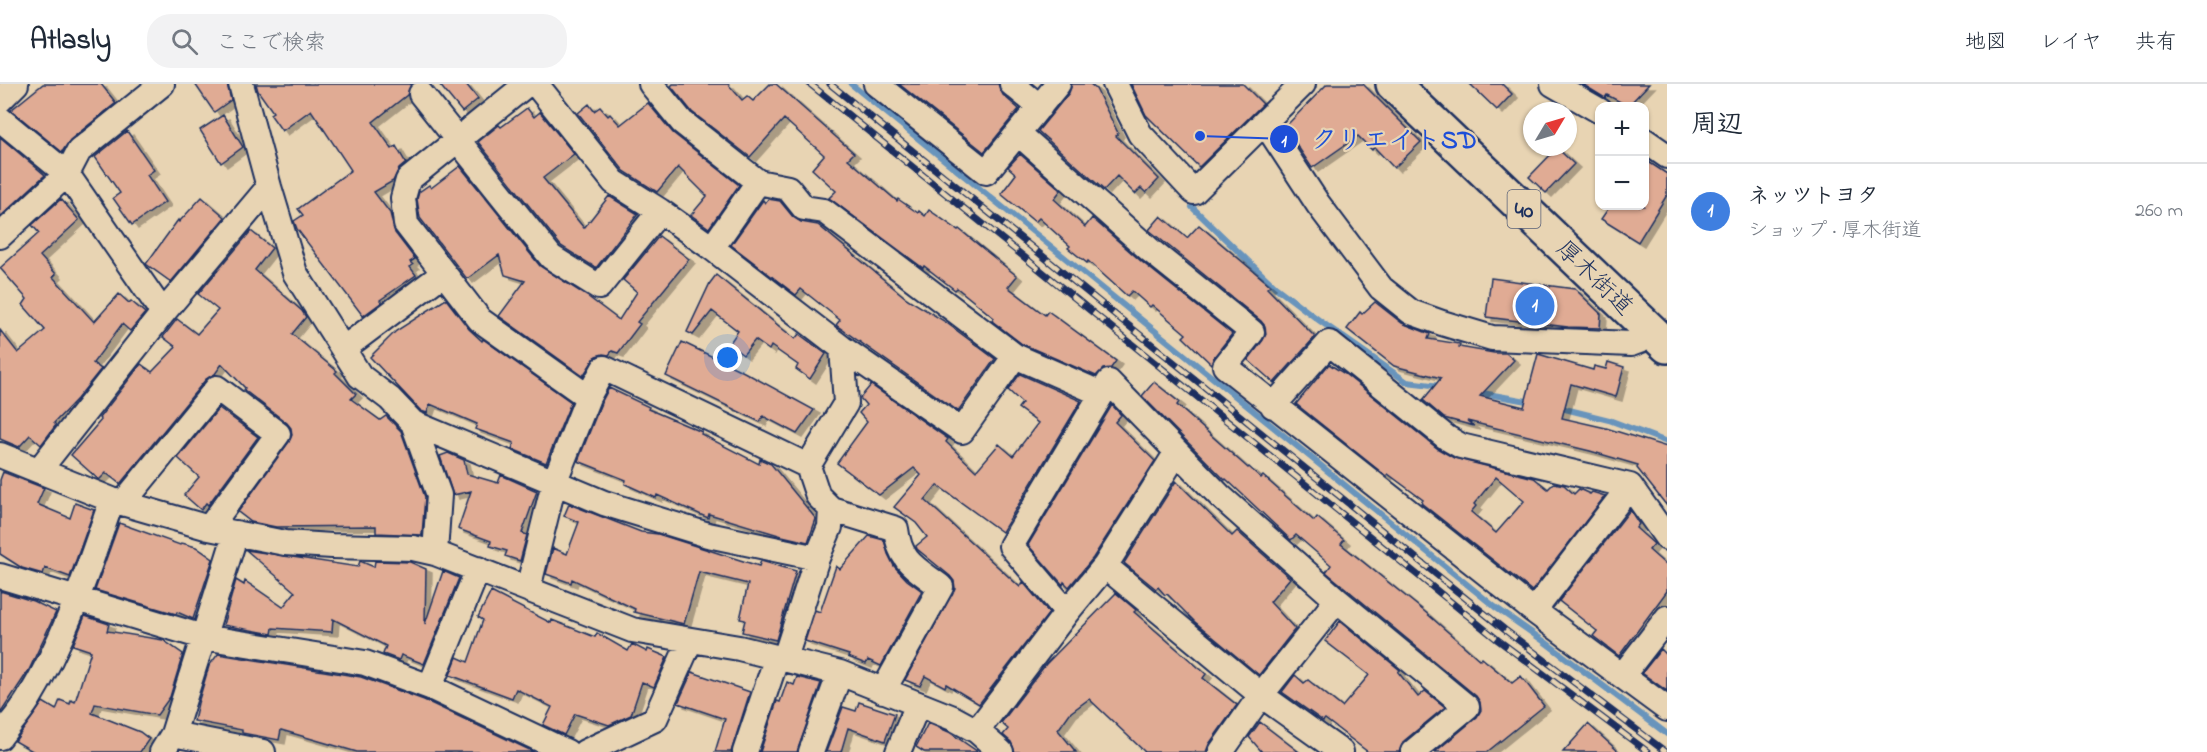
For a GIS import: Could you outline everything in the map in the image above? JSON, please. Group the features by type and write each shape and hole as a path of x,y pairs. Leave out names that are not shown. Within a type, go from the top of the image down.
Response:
{"main road":[{"name":"厚木街道","path":"1393,84 1661,340"}],"street":[{"path":"0,100 16,84"},
{"path":"0,236 67,174 79,151 162,84"},
{"path":"241,84 295,273 360,376 390,399 413,423 604,503 708,535 817,558"},
{"path":"527,84 408,180 403,198 406,224 480,320 588,397"},
{"path":"536,84 614,182 712,248 842,348 962,431 1015,356"},
{"path":"651,84 682,122 758,183 788,188 804,208 824,211 1015,356 1109,382 1221,497 1337,600 1467,707 1413,752"},
{"path":"876,84 986,172 1058,84"},
{"path":"1012,84 1040,107"},
{"path":"1115,84 1140,134 1194,192 1303,84"},
{"path":"1553,84 1595,109"},
{"path":"421,94 551,257 599,287 660,211"},
{"path":"0,119 67,174 163,313"},
{"path":"1265,123 1318,204 1381,288 1411,312 1492,338 1631,344 1661,340"},
{"path":"1019,134 1151,251 1252,332 1225,366 1534,611 1667,709"},
{"path":"1649,143 1667,156"},
{"path":"712,248 758,183"},
{"path":"39,470 163,313 269,188"},
{"path":"343,349 444,273"},
{"path":"1273,406 1329,343 1461,446 1630,486 1667,538"},
{"path":"808,466 846,403 842,348"},
{"path":"528,589 554,483 588,397 604,368 808,466 818,496 831,510 897,529 898,545 904,558 941,587 883,691"},
{"path":"1067,612 1011,546 1109,382"},
{"path":"0,737 26,703 46,669 78,600 118,502 217,388 278,434 209,528"},
{"path":"413,423 439,495 435,553"},
{"path":"977,731 1067,612 1105,566 1177,452"},
{"path":"0,455 118,502 209,528 285,543 413,548 435,553 632,630 781,658 840,673 953,718 977,731 1001,752"},
{"path":"1534,611 1630,486"},
{"path":"745,752 830,527 831,510"},
{"path":"236,533 167,743 262,752"},
{"path":"1105,566 1261,695 1341,752"},
{"path":"430,687 478,569"},
{"path":"0,576 203,637 365,663 430,687 567,752"},
{"path":"1221,752 1261,695 1337,600"},
{"path":"1622,676 1667,618"},
{"path":"585,752 655,719 690,641"},
{"path":"811,752 840,673"},
{"path":"898,752 918,704"}],"building":[{"path":"43,84 101,84 116,103 70,140 62,152 11,110"},
{"path":"195,84 227,84 231,100 214,112"},
{"path":"256,84 411,84 407,95 373,122 392,149 396,146 406,163 399,169 393,181 374,192 390,213 395,233 415,259 410,262 413,265 410,267 416,275 380,300 382,302 363,316 297,229 294,221 303,215 298,209 351,170 311,110 282,131 270,114 273,112 258,91"},
{"path":"439,84 466,84 478,99 462,112"},
{"path":"673,84 728,84 742,100 747,96 753,101 770,84 776,84 854,153 848,159 897,201 898,199 925,216 929,210 959,229 1017,276 1008,287 1045,315 1048,311 1116,361 1111,368 1103,369 1096,376 1022,344 992,321 994,318 957,288 955,290 924,266 923,268 829,198 836,191 812,169 824,155 784,119 750,157 692,112 671,86"},
{"path":"899,84 998,84 1003,95 1019,109 984,152"},
{"path":"1072,84 1090,84 1096,89 1118,133 1116,136 1159,179 1146,193 1141,188 1135,194 1117,176 1104,190 1038,131 1069,93"},
{"path":"1131,84 1243,84 1263,104 1199,167 1146,115"},
{"path":"1327,84 1363,84 1421,142 1394,168 1374,147 1372,150 1358,136 1312,168 1285,127"},
{"path":"1470,84 1502,84 1512,94 1497,110"},
{"path":"1582,84 1649,84 1632,102 1620,102 1607,95 1605,98"},
{"path":"648,103 673,133 739,185 709,228 691,215 707,196 678,167 657,192 624,171 578,113 589,104 594,111 600,107 620,125"},
{"path":"527,108 534,117 540,112 574,154 543,178 584,228 609,196 638,214 596,268 561,246 478,142 499,125 501,127"},
{"path":"223,115 243,147 221,163 200,130"},
{"path":"127,131 154,170 147,175 165,202 132,225 113,198 120,193 95,157"},
{"path":"0,137 45,175 0,217"},
{"path":"1020,154 1061,190 1054,199 1085,227 1092,218 1142,262 1232,334 1211,364 1183,337 1186,334 1152,305 1150,307 1132,291 1127,296 1088,261 1087,263 1068,248 1070,246 1039,218 1035,222 1001,194 1016,174 1008,167"},
{"path":"1549,156 1566,156 1574,164 1546,193 1529,177"},
{"path":"1649,162 1667,174 1667,195 1638,242 1601,219 1607,210 1649,210"},
{"path":"460,166 540,266 619,320 637,292 623,280 659,236 689,259 637,322 640,324 618,353 612,351 609,355 596,356 583,376 499,316 525,281 505,275 499,255 467,279 420,218 417,199 419,192 429,185 431,188"},
{"path":"202,197 225,217 171,282 146,264 178,220 179,222"},
{"path":"61,199 79,220 40,256 56,274 53,277 94,322 119,294 145,313 130,331 122,324 93,363 101,369 54,423 56,425 41,445 30,435 19,447 0,439 0,330 18,353 45,330 23,305 27,299 0,268 39,233 32,225"},
{"path":"768,199 780,201 793,217 801,222 818,225 906,298 944,321 995,359 958,411 836,325 840,320 801,289 796,295 731,245 763,200 765,203"},
{"path":"1161,216 1187,238 1199,225 1270,285 1267,288 1315,337 1274,383 1248,360 1266,334 1265,326 1149,230"},
{"path":"251,231 272,248 255,270 306,317 292,334 337,371 335,373 356,394 351,399 380,420 386,416 401,431 425,497 422,535 376,533 376,526 276,527 251,522 238,512 292,435 287,423 244,390 245,388 222,364 215,374 206,379 120,484 106,473 99,480 71,455 101,420 99,418 141,364 152,372 176,347 163,337 177,319 197,334 218,310 198,294"},
{"path":"716,275 795,339 799,334 826,354 810,379 796,369 798,365 771,346 769,350 755,340 743,355 729,344 738,331 712,311 693,335 687,332"},
{"path":"1491,278 1575,289 1601,314 1600,328 1568,327 1486,317"},
{"path":"446,299 469,329 482,341 483,339 571,402 546,463 512,449 514,443 475,429 477,424 430,404 427,413 421,411 370,357 396,331"},
{"path":"1375,302 1402,323 1430,334 1428,339 1460,344 1459,347 1506,353 1514,360 1480,396 1524,407 1538,354 1593,370 1594,366 1606,369 1608,362 1624,367 1616,397 1571,384 1562,418 1606,428 1667,447 1667,506 1637,468 1638,465 1467,421 1474,426 1444,418 1423,400 1441,378 1394,366 1347,329 1360,312 1362,314"},
{"path":"682,342 814,410 797,434 763,416 760,422 666,376"},
{"path":"1329,364 1345,374 1438,449 1454,458 1534,478 1548,489 1554,483 1564,485 1574,494 1579,489 1590,494 1592,492 1605,496 1532,591 1421,503 1423,500 1388,474 1386,476 1296,404","holes":["1496,477 1524,501 1496,533 1471,512 1476,506 1474,504"]},
{"path":"1020,374 1081,401 1002,532 937,485 925,500 1020,587 1023,582 1049,613 979,704 946,684 945,687 925,676 920,686 905,680 955,588 950,576 917,549 916,546 927,537 916,523 894,507 921,475 914,468 879,495 837,463 867,422 859,413 866,405 860,398 871,385 948,439 946,442 976,471 999,444 1013,456 1038,423 1018,408 1022,403 1008,390"},
{"path":"1154,382 1179,402 1177,405 1248,468 1261,478 1263,476 1314,521 1317,517 1344,540 1341,544 1480,660 1482,658 1512,683 1521,676 1544,706 1487,752 1435,752 1477,717 1481,710 1476,696 1326,572 1331,565 1296,535 1291,540 1225,480 1142,396"},
{"path":"609,388 649,407 648,409 702,432 701,434 759,464 760,459 771,464 816,519 808,542 709,514 708,518 657,495 656,498 625,484 626,480 578,461"},
{"path":"1112,405 1121,415 1115,422 1155,461 1093,558 1069,587 1064,582 1063,585 1028,545"},
{"path":"219,408 258,437 208,505 206,503 201,510 184,495 199,477 178,458"},
{"path":"448,453 464,460 467,474 498,483 501,475 537,491 522,533 527,535 520,561 505,556 507,551 490,546 491,541 458,529 471,491 453,495 440,456"},
{"path":"3,472 44,488 37,504 70,518 75,503 94,510 70,577 45,568 43,574 22,568 0,554 0,480"},
{"path":"1176,481 1232,536 1237,531 1290,578 1270,602 1295,629 1259,675 1195,622 1167,594 1165,595 1158,587 1156,589 1124,563"},
{"path":"569,504 641,532 658,534 759,566 761,561 796,571 776,640 742,632 745,620 740,619 748,584 699,572 684,624 634,612 635,609 572,579 571,583 546,574 553,548 567,554 579,522 564,516"},
{"path":"1630,510 1639,524 1636,528 1654,544 1649,550 1667,566 1667,591 1619,656 1593,636 1597,631 1559,601"},
{"path":"119,523 180,545 182,543 196,547 213,559 193,619 177,612 176,614 95,590"},
{"path":"869,536 884,540 894,566 922,591 881,666 868,660 866,664 848,657 849,655 805,641 815,610 820,612 836,566 840,569"},
{"path":"246,550 358,567 360,561 374,567 375,561 410,562 426,569 425,624 443,571 459,578 424,664 401,655 399,660 383,654 386,646 333,619 332,632 273,628 272,634 223,625 236,580 244,585 245,581 283,607 295,592"},
{"path":"0,591 33,601 56,612 29,670 0,714"},
{"path":"491,592 551,623 552,620 595,637 597,633 628,651 632,644 647,652 648,649 667,657 654,687 642,682 631,715 609,725 575,714 564,735 543,725 552,707 516,689 512,698 450,675 457,657 468,662 483,620 478,617"},
{"path":"1116,593 1136,610 1134,612 1206,674 1203,678 1237,705 1209,744 1206,752 1145,752 1089,699 1070,713 1058,730 1076,752 1015,752 1011,742 1003,735 1008,729 1001,723 1046,664"},
{"path":"85,616 109,624 107,631 163,640 183,654 170,697 157,715 95,704 92,713 140,732 149,739 140,752 34,752 15,741 43,702 56,710 60,700 70,704 71,700 75,702 91,651 73,645"},
{"path":"1340,621 1400,670 1398,672 1418,697 1425,691 1445,707 1404,741 1399,752 1368,752 1325,719 1323,721 1282,692 1295,675 1304,683 1308,680 1342,707 1369,675 1325,641"},
{"path":"1661,649 1667,655 1667,691 1642,673"},
{"path":"218,654 361,677 424,700 534,752 357,752 281,730 279,740 194,721 209,666"},
{"path":"692,672 750,692 731,752 715,752 725,719 678,703"},
{"path":"797,677 821,683 797,752 760,752 777,701 780,702 787,682 794,685"},
{"path":"859,702 895,714 885,741 848,728 841,752 826,752 843,707 856,711"},
{"path":"1260,722 1299,752 1262,752 1249,737"},
{"path":"928,723 949,732 978,752 924,752 916,747"},
{"path":"1588,724 1619,752 1563,752"}],"waterway":[{"path":"851,84 1495,607 1667,734"},
{"path":"1192,207 1275,287 1320,321 1407,382 1440,386"},
{"path":"1477,392 1532,402"},
{"path":"1557,407 1609,420 1667,442"}],"railway":[{"path":"810,84 1498,640 1648,752"},
{"path":"830,84 1505,630 1666,752"}],"place":[{"name":"クリエイトSD","path":"1200,136"},
{"name":"ネッツトヨタ","path":"1535,306"}]}
